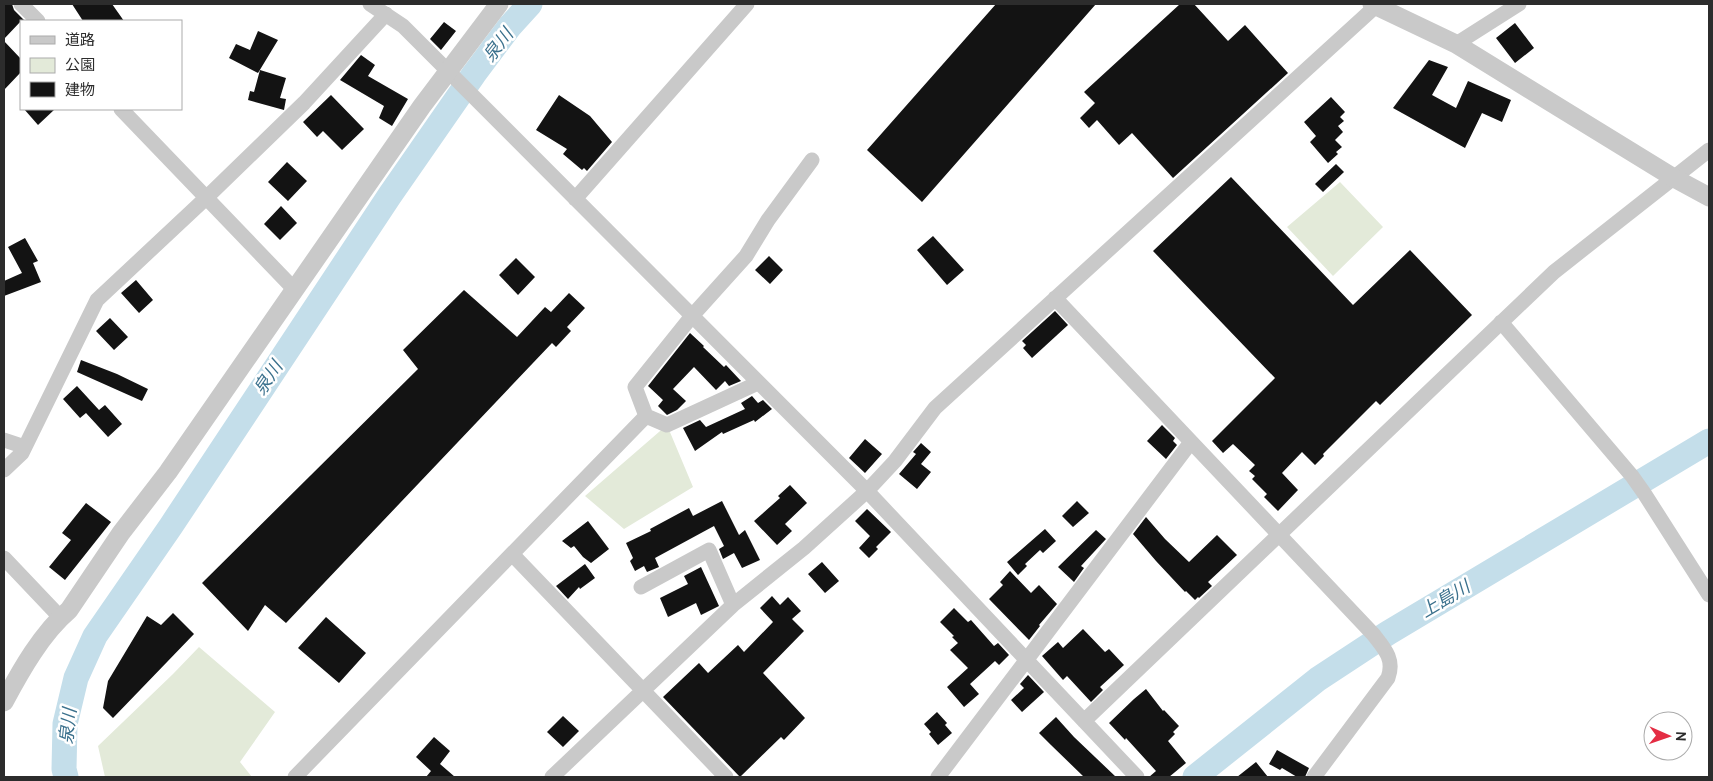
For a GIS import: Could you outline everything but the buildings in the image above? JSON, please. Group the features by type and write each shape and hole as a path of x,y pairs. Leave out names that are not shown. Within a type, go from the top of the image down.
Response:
{"street":[{"path":"22,4 37,20"},
{"path":"370,4 403,26 867,491 1137,777"},
{"path":"4,470 22,453 97,300 304,103 398,4"},
{"path":"4,702 24,666 60,618 69,610 121,532 168,472 422,106 499,4"},
{"path":"575,199 747,4"},
{"path":"1456,44 1519,4"},
{"path":"552,777 734,605 804,548 867,491 895,461 935,408 1374,5 1456,44 1674,178 1709,197"},
{"path":"122,110 295,290"},
{"path":"1084,721 1554,272 1709,150"},
{"path":"758,383 667,425 646,416 635,387 692,316 746,256 768,220 812,160"},
{"path":"1055,298 1373,634 1388,655 1391,669 1388,678 1314,777"},
{"path":"1501,322 1632,476 1709,595"},
{"path":"294,777 646,416"},
{"path":"4,440 25,446"},
{"path":"938,777 1191,442"},
{"path":"641,587 709,550 734,605"},
{"path":"512,554 726,777"},
{"path":"4,558 60,618"}],"green space":[{"path":"1340,182 1383,227 1333,276 1287,227"},
{"path":"667,425 693,487 624,529 585,496"},
{"path":"199,647 275,712 240,762 252,777 105,777 98,746"}],"waterway":[{"name":"泉川","path":"66,777 64,769 65,724 76,678 95,636 171,526 390,195 474,74 510,26 530,4"},
{"name":"上島川","path":"1195,777 1318,679 1388,633 1709,441"}]}
